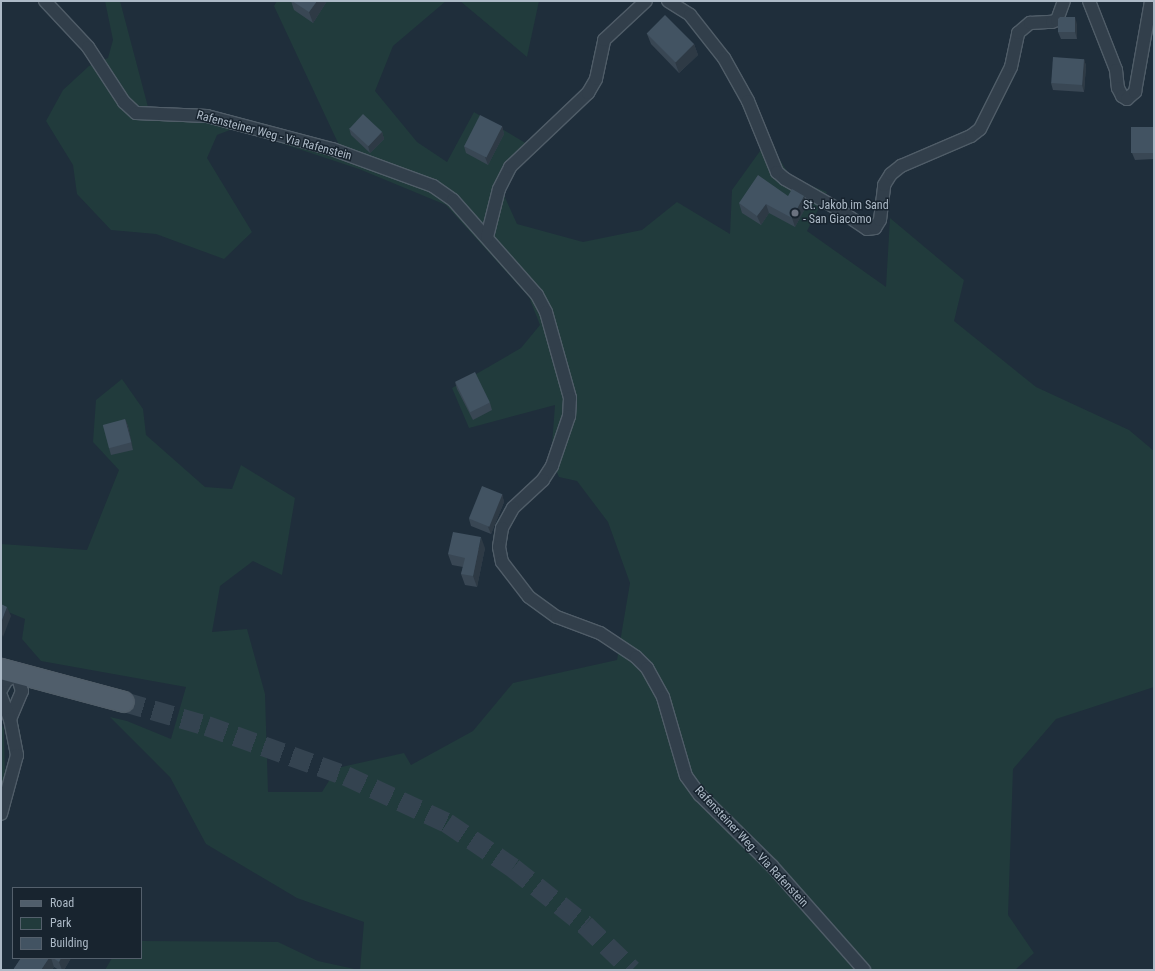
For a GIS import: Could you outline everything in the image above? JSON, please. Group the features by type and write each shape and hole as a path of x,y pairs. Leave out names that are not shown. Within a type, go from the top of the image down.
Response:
{"main road":[{"path":"13,678 47,682 124,702"}],"street":[{"name":"Rafensteiner Weg - Via Rafenstein","path":"45,1 88,47 124,102 136,113 207,116 354,157 441,191 487,237 537,295 546,312 570,398 566,431 552,466 543,480 513,508 502,528 499,548 502,562 529,597 557,617 600,633 636,657 647,668 663,697 686,776 700,795 772,866 864,970"},
{"path":"487,237 499,189 510,167 588,93 596,79 604,40 646,1"},
{"path":"668,1 690,15 724,58 748,101 777,172 785,179 836,208 867,230 875,228 880,220 884,185 891,174 901,166 971,136 980,129 1011,67 1018,33 1030,23 1057,20 1064,1"},
{"path":"1089,1 1116,70 1118,88 1122,96 1127,99 1135,92 1151,1"},
{"path":"1,690 6,681 13,678 10,719"},
{"path":"1,696 10,719 17,755 1,814"}],"green space":[{"path":"105,1 120,1 148,107 207,110 339,145 274,6 277,1 446,1 393,46 375,91 417,142 447,162 474,112 527,144 502,191 517,224 583,242 642,230 677,202 730,234 732,190 768,140 791,178 827,192 807,231 886,287 890,218 964,280 954,321 1036,387 1129,430 1154,451 1154,687 1056,719 1013,769 1008,915 1034,953 1015,970 360,970 364,922 297,898 206,844 170,777 110,717 127,721 171,739 186,687 41,661 22,639 25,619 1,609 1,544 87,550 119,470 93,442 96,400 122,379 143,409 146,435 205,487 232,489 241,465 295,498 282,575 253,561 220,586 212,632 247,629 265,694 268,792 322,792 337,768 404,753 411,765 473,731 513,683 617,660 630,583 608,522 577,481 559,477 551,458 555,405 469,428 452,388 521,348 540,325 529,297 446,205 359,169 235,128 217,135 207,158 252,232 224,259 156,234 111,230 77,194 73,165 46,121 63,90 89,66 108,58 113,40"},
{"path":"460,1 539,1 527,57"},
{"path":"1,723 4,729 5,777 1,787"},
{"path":"142,941 278,942 318,961 359,970 105,970 111,959 142,959"}],"building":[{"path":"292,1 317,1 309,12"},
{"path":"665,15 694,44 676,62 647,33"},
{"path":"1060,17 1075,17 1075,32 1058,32 1058,19"},
{"path":"1053,57 1084,59 1082,85 1051,83"},
{"path":"363,114 382,132 368,146 349,129"},
{"path":"480,115 502,126 486,158 464,146"},
{"path":"1131,127 1154,127 1154,153 1131,153"},
{"path":"758,175 788,196 792,189 804,196 792,218 766,204 757,216 739,203"},
{"path":"475,372 490,403 470,412 455,382"},
{"path":"125,419 131,442 109,448 103,425"},
{"path":"482,486 502,494 489,527 469,518"},
{"path":"453,532 481,537 473,576 461,574 465,558 448,554"},
{"path":"1,604 7,607 1,623"},
{"path":"20,959 48,959 41,970 13,970"}],"tunnel":[{"path":"124,702 207,726 346,776 447,823 513,868 585,925 632,970"}],"place":[{"name":"St. Jakob im Sand - San Giacomo","path":"795,213"}]}
